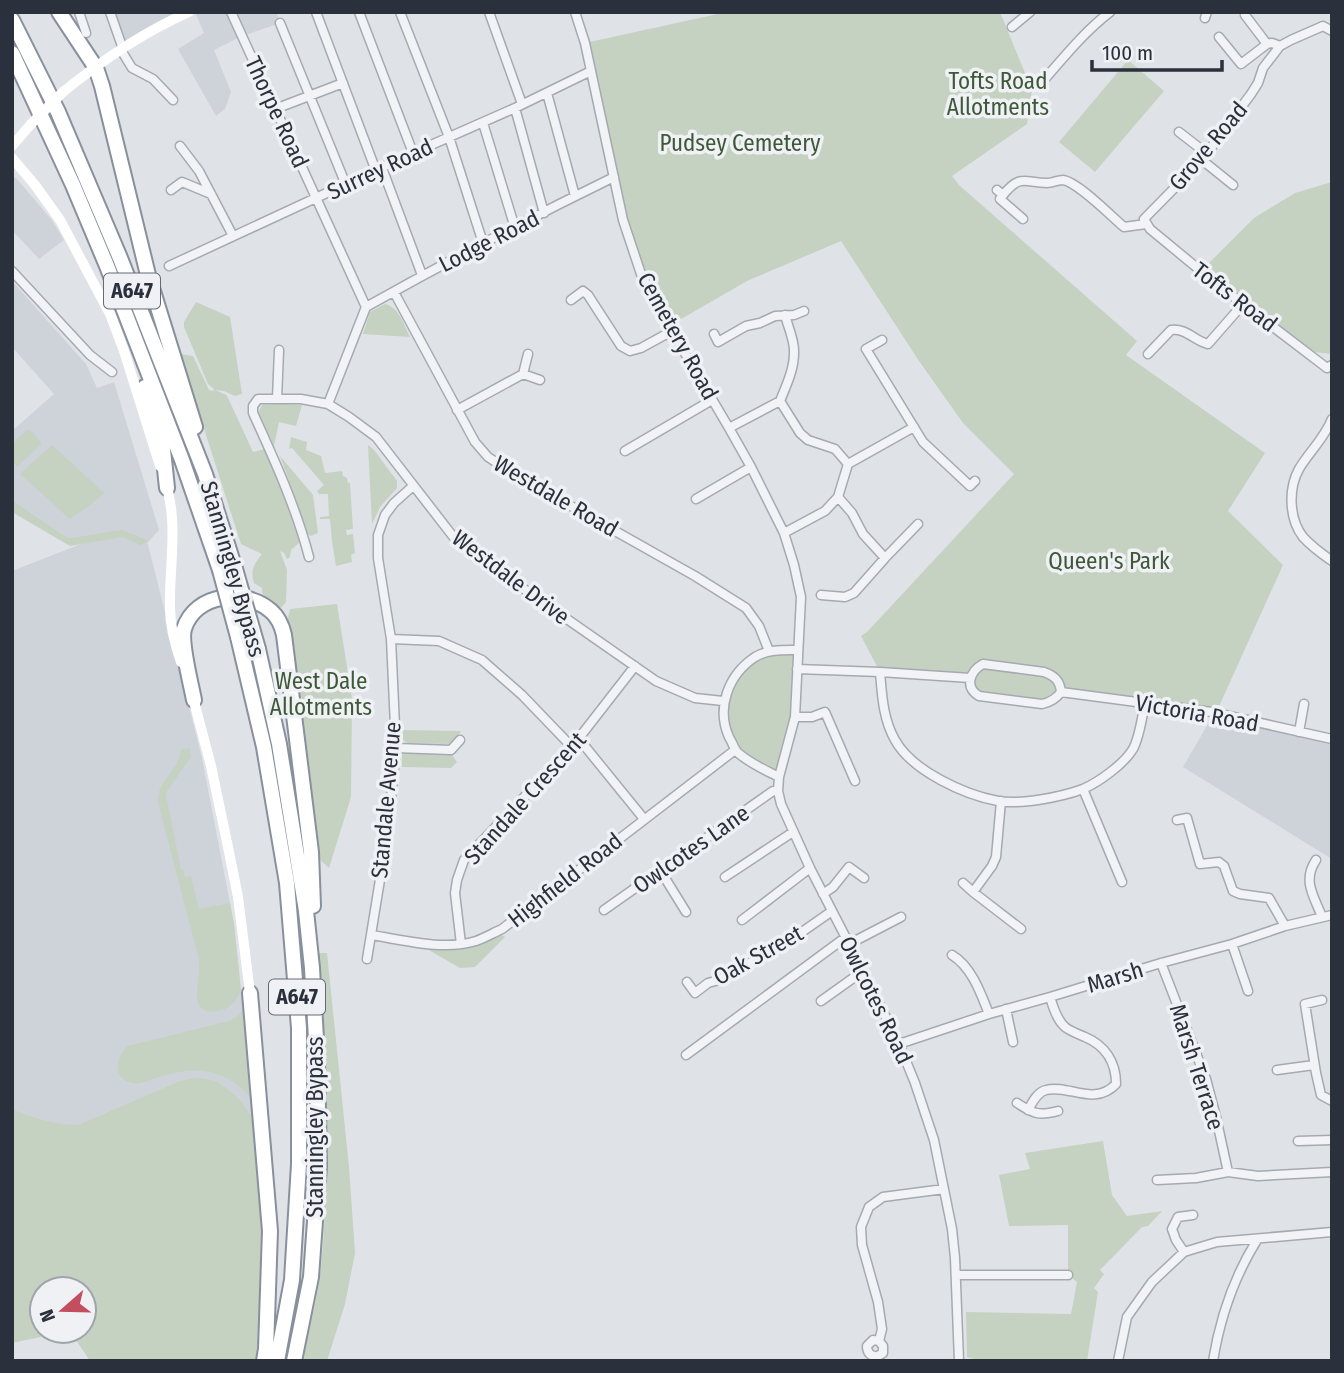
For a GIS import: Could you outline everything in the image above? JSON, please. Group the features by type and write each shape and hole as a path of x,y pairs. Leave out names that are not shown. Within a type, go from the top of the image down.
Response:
{"highway":[{"path":"59,12 96,68 102,86 148,275 194,421 205,474"},
{"name":"Stanningley Bypass","path":"12,20 58,113 120,258 205,474 258,649 279,744 313,968 317,1057 319,1166 312,1277 294,1361"},
{"name":"Stanningley Bypass","path":"12,53 68,173 182,460 220,570 264,747 287,883 299,1028 299,1164 292,1280 277,1361"},
{"name":"A647","path":"121,301 163,450 167,488"},
{"path":"194,699 182,632 190,615 201,604 236,596 261,604 273,612 284,635 310,852 313,968"},
{"path":"250,993 270,1231 264,1361"}],"main road":[{"path":"12,146 62,92 122,49 189,12"},
{"path":"12,158 60,220 110,314 128,361 167,488 173,527 169,610 176,645 194,699 211,766 231,859 250,993"}],"street":[{"path":"79,12 86,33"},
{"path":"110,12 122,49 132,68 153,79 173,100"},
{"name":"Thorpe Road","path":"231,12 366,307"},
{"path":"316,12 422,275"},
{"path":"359,12 413,153"},
{"path":"400,12 449,137 483,243"},
{"path":"489,12 519,106 544,213"},
{"name":"Cemetery Road","path":"576,12 592,71 624,220 641,274 751,467 783,533 802,597 798,650"},
{"path":"1012,27 1030,12"},
{"path":"1044,80 1110,12"},
{"path":"1245,15 1267,44"},
{"path":"280,23 346,185"},
{"path":"1220,37 1241,64 1267,44 1280,46 1323,26 1332,31"},
{"name":"Grove Road","path":"1145,221 1204,156 1251,94 1264,68 1280,46"},
{"name":"Surrey Road","path":"169,266 592,71"},
{"path":"275,108 343,83"},
{"path":"547,93 575,197"},
{"path":"483,123 514,228"},
{"path":"1178,131 1233,186"},
{"path":"180,146 200,171 233,236"},
{"name":"Lodge Road","path":"366,307 483,243 614,177"},
{"path":"1023,219 1000,199 1000,193 1025,179 1049,183 1062,180 1073,184 1124,227 1145,221"},
{"path":"171,190 182,182 211,194"},
{"name":"Tofts Road","path":"1145,221 1202,272 1330,369"},
{"path":"12,271 90,355 112,372"},
{"path":"571,300 583,291 588,295 621,346 631,351 672,331"},
{"name":"Westdale Road","path":"394,292 475,442 488,457 746,607 759,625 769,651"},
{"path":"1147,354 1171,330 1183,330 1200,342 1208,344 1244,304"},
{"path":"328,404 366,307"},
{"path":"714,334 718,342 746,326 775,316 794,315 804,311"},
{"path":"729,428 780,401 791,373 794,355 794,345 785,315"},
{"path":"882,340 866,349 923,442 970,486 975,481"},
{"path":"277,399 279,350"},
{"path":"457,410 523,374 528,354"},
{"path":"523,374 540,380"},
{"name":"Westdale Drive","path":"309,557 273,458 253,413 253,406 258,399 301,399 328,404 349,416 376,437 455,538 488,564 656,681 695,698 723,701"},
{"path":"625,451 712,400"},
{"path":"780,401 800,433 808,440 835,449 848,464"},
{"path":"1332,419 1327,431 1298,471 1292,488 1292,506 1300,534 1332,561"},
{"path":"783,533 825,511 838,497 848,464 914,427"},
{"path":"696,499 751,467"},
{"name":"Standale Avenue","path":"367,959 387,837 396,748 391,639 378,558 378,535 385,515 413,486"},
{"path":"838,497 852,513 863,534 885,558"},
{"path":"821,595 845,597 854,593 918,524"},
{"path":"391,639 439,641 482,660 522,695 572,747"},
{"path":"779,777 760,768 735,750 724,726 723,701 736,675 755,657 769,651 798,650"},
{"name":"Owlcotes Road","path":"798,650 795,717 779,777 780,804 899,1044 934,1140 952,1229 957,1275 959,1361"},
{"path":"797,669 970,678 976,668 983,664 1044,672 1060,683 1061,692"},
{"name":"Standale Crescent","path":"461,944 455,893 464,860 572,747 635,666"},
{"path":"880,672 884,712 895,741 912,760 938,778 974,794 1001,801 1053,797 1083,789 1099,780 1133,749 1146,702"},
{"name":"Victoria Road","path":"970,678 970,686 979,696 1042,704 1051,702 1061,692 1146,702 1212,712 1332,739"},
{"path":"1299,732 1304,704"},
{"path":"795,717 812,717 825,712 855,781"},
{"path":"579,739 644,819"},
{"path":"396,748 454,753 460,740"},
{"name":"Highfield Road","path":"371,934 423,943 461,944 477,941 502,929 735,750"},
{"path":"1083,789 1122,882"},
{"name":"Owlcotes Lane","path":"604,911 773,791 778,791"},
{"path":"973,892 996,857 1001,801"},
{"path":"1177,820 1187,818 1200,864 1219,862 1224,866 1233,891 1269,898"},
{"path":"725,877 793,832"},
{"path":"1316,860 1311,868 1309,882 1322,917"},
{"path":"823,894 833,887 849,867 864,877"},
{"path":"742,920 810,868"},
{"path":"660,870 686,912"},
{"path":"963,883 1021,929"},
{"path":"1269,898 1273,888"},
{"path":"1269,898 1285,926"},
{"name":"Oak Street","path":"687,982 695,993 708,983 769,955 832,911"},
{"name":"Marsh","path":"899,1044 1161,962 1332,915"},
{"path":"686,1055 847,940 901,916"},
{"path":"1232,944 1248,991"},
{"path":"952,955 960,960 978,988 989,1014"},
{"name":"Marsh Terrace","path":"1161,962 1206,1079 1228,1172"},
{"path":"821,1001 863,971"},
{"path":"1028,1110 1046,1090 1090,1094 1116,1084 1111,1060 1105,1049 1064,1026 1056,1015 1050,998"},
{"path":"1322,1000 1305,1004 1321,1095 1332,1101"},
{"path":"1006,1009 1013,1042"},
{"path":"1277,1070 1314,1065"},
{"path":"1017,1104 1042,1114 1058,1111"},
{"path":"1298,1141 1332,1140"},
{"path":"1157,1180 1196,1178 1228,1172 1279,1176 1332,1172"},
{"path":"879,1341 882,1329 878,1302 862,1245 861,1227 869,1207 883,1197 944,1189"},
{"path":"1184,1252 1172,1229 1178,1217 1193,1215"},
{"path":"1118,1361 1127,1317 1152,1282 1184,1252 1217,1242 1332,1232"},
{"path":"1213,1361 1224,1311 1242,1267 1257,1240"},
{"path":"957,1275 1068,1275"}],"shaded area":[{"path":"110,12 189,12 123,49"},
{"path":"195,12 276,12 280,23 242,36 214,50 231,92 225,109 216,116 178,49 204,33"},
{"path":"15,177 51,219 64,240 39,259 12,230 12,179"},
{"path":"12,281 86,364 97,388 114,382 159,530 147,541 202,758 234,924 254,1119 239,1098 217,1081 203,1078 179,1081 80,1124 68,1126 53,1124 12,1109 12,571 112,532 68,538 12,500 12,431 54,394 12,347"},
{"path":"1212,712 1332,739 1332,859 1183,767"}],"green space":[{"path":"727,12 1000,12 1032,90 1027,124 952,176 1137,341 1126,355 1265,453 1228,511 1283,565 1216,713 1061,692 1051,702 979,696 970,679 880,672 861,636 1014,474 963,423 841,241 747,281 669,326 641,274 623,220 585,43"},
{"path":"1128,60 1164,91 1095,172 1059,142"},
{"path":"1332,182 1332,354 1314,352 1204,268 1254,218 1295,193"},
{"path":"196,302 230,317 242,394 235,396 215,390 226,395 253,452 264,449 268,457 271,457 301,537 301,541 291,550 287,559 280,551 287,570 286,602 279,610 263,601 262,588 254,583 252,574 262,554 241,544 180,354 193,356 209,390 213,391 184,327 184,322"},
{"path":"385,304 394,309 410,337 363,334 370,312"},
{"path":"262,405 302,405 296,426 279,422 274,446 258,413"},
{"path":"30,430 41,444 18,466 12,463 12,444"},
{"path":"291,437 307,442 306,450 321,456 325,473 342,471 350,483 353,529 346,530 347,535 353,534 355,553 351,555 352,562 336,566 330,519 320,519 329,516 328,494 319,494 317,491 324,485 292,448 289,449"},
{"path":"52,445 104,493 70,519 20,474"},
{"path":"368,445 397,481 397,488 380,507 372,524"},
{"path":"280,456 313,495 318,533 311,536 308,534"},
{"path":"12,500 68,538 122,530 149,541 140,545 123,537 70,546 12,512"},
{"name":"West Dale Allotments","path":"337,604 352,699 351,797 329,868 311,852 284,635 290,609"},
{"path":"798,650 795,717 779,777 735,750 723,701 736,675 755,657"},
{"path":"402,730 461,731 456,739 448,744 407,743 403,740"},
{"path":"190,748 191,757 166,795 181,870 185,877 191,876 199,909 230,903 241,990 232,1004 218,1011 203,1009 197,999 198,955 158,803 161,787 176,764 181,749"},
{"path":"406,751 451,753 457,762 451,768 402,767 402,754"},
{"path":"502,935 505,937 475,967 460,968 427,949 458,950"},
{"path":"320,953 327,953 355,1253 345,1304 327,1361 301,1361 320,1277 324,1237 326,1156"},
{"path":"243,1010 252,1099 231,1081 209,1072 185,1071 136,1083 126,1081 119,1072 118,1061 128,1046 229,1021"},
{"path":"203,1078 217,1081 239,1098 254,1119 262,1230 256,1361 90,1361 79,1345 98,1345 98,1275 28,1275 28,1340 12,1343 12,1109 54,1123 80,1124 179,1081"},
{"path":"1103,1141 1112,1195 1127,1216 1162,1211 1148,1226 1142,1227 1100,1270 1104,1274 1094,1288 1098,1292 1087,1361 982,1361 967,1357 966,1312 1071,1314 1077,1282 1068,1275 1068,1225 1009,1226 999,1175 1030,1169 1025,1153"}],"park label":[{"name":"Tofts Road Allotments","path":"998,94"},
{"name":"Pudsey Cemetery","path":"740,143"},
{"name":"Queen's Park","path":"1109,561"}]}
